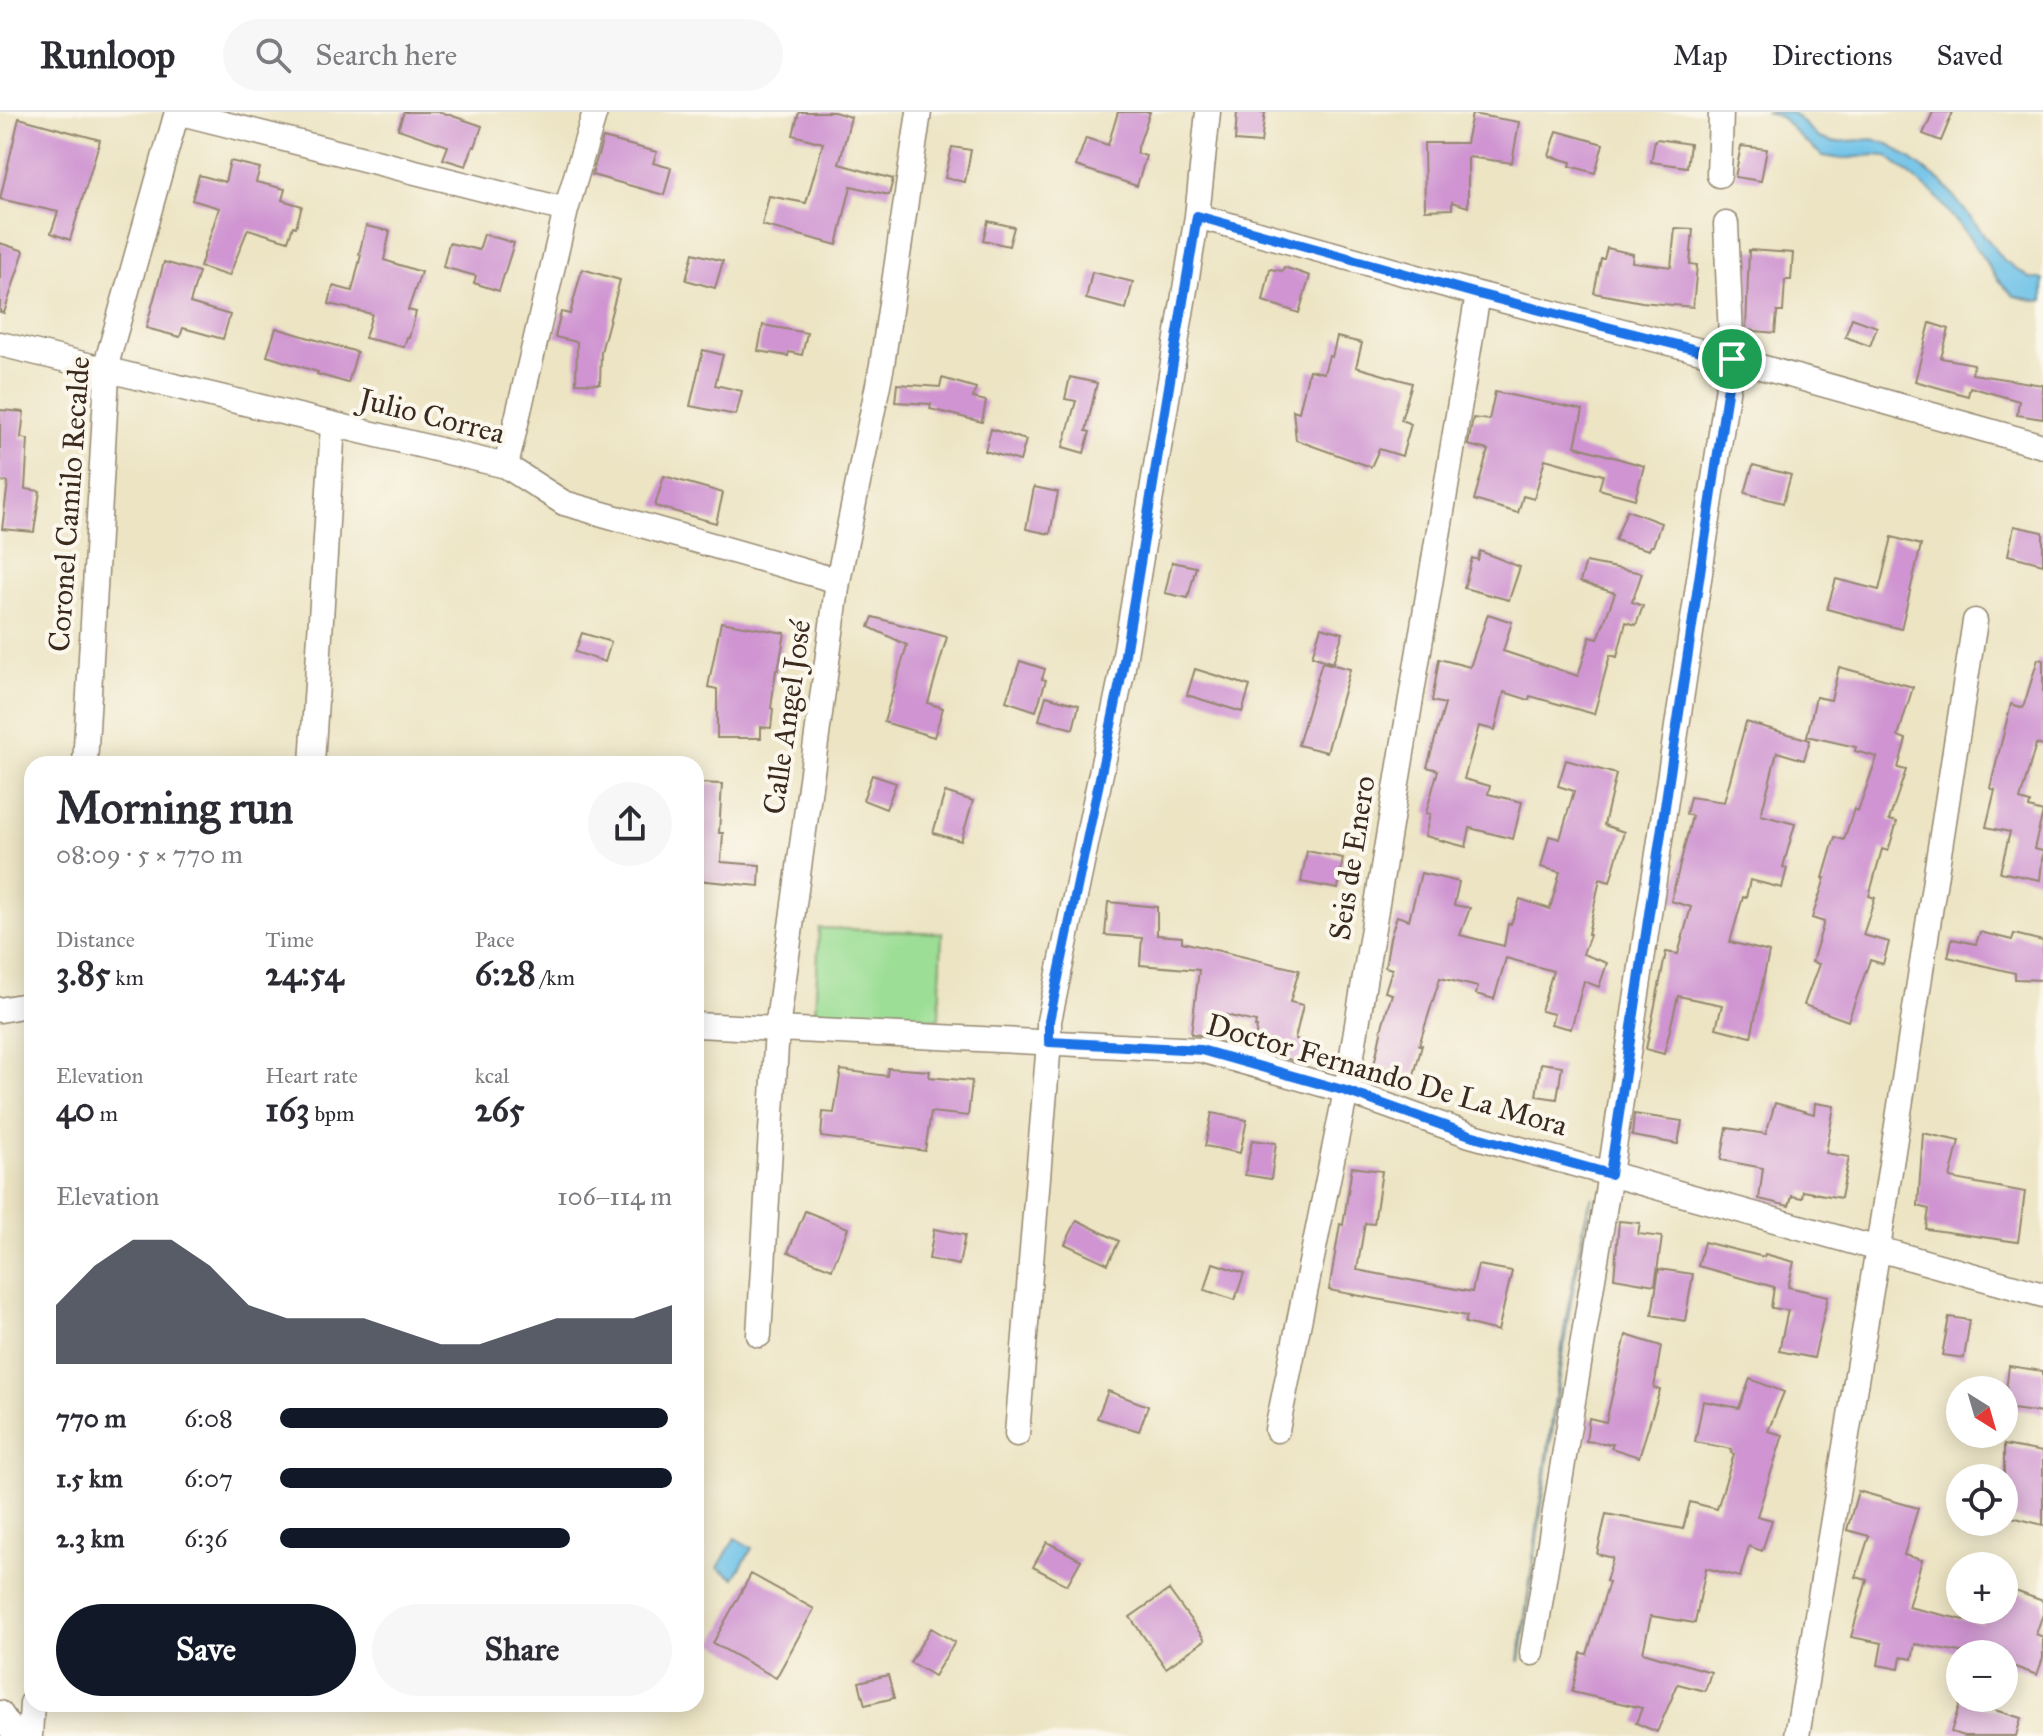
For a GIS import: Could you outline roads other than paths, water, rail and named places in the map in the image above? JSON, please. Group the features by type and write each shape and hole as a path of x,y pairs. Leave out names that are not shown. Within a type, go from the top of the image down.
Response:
{"street":[{"path":"177,112 566,210"},
{"name":"Coronel Camilo Recalde","path":"85,756 108,358 177,112"},
{"path":"506,466 566,210 595,112"},
{"name":"Calle Angel José","path":"759,1335 777,1029 838,581 882,365 919,112"},
{"path":"1017,1434 1049,1021 1122,673 1197,216 1208,112"},
{"path":"1719,175 1721,112"},
{"path":"1197,216 2043,446"},
{"path":"1532,1653 1610,1174 1732,359 1726,224"},
{"name":"Seis de Enero","path":"1277,1430 1346,1091 1478,294"},
{"name":"Julio Correa","path":"0,344 506,466 564,503 838,581"},
{"path":"312,756 333,425"},
{"path":"1797,1736 1878,1248 1975,621"},
{"path":"0,1010 24,1006"},
{"name":"Doctor Fernando De La Mora","path":"704,1025 1201,1050 1346,1091 1470,1135 2043,1295"},
{"path":"30,1736 31,1712"},
{"path":"0,1713 16,1736"}],"water":[{"path":"1765,112 1792,112 1819,138 1833,142 1873,139 1891,145 1943,183 2004,260 2031,279 2043,279 2043,300 2014,296 1998,280 1935,195 1887,156 1842,159 1823,156 1782,118"},
{"path":"1592,1197 1568,1319 1519,1661 1566,1317 1586,1214"},
{"path":"735,1538 752,1548 734,1578 718,1568"}]}
